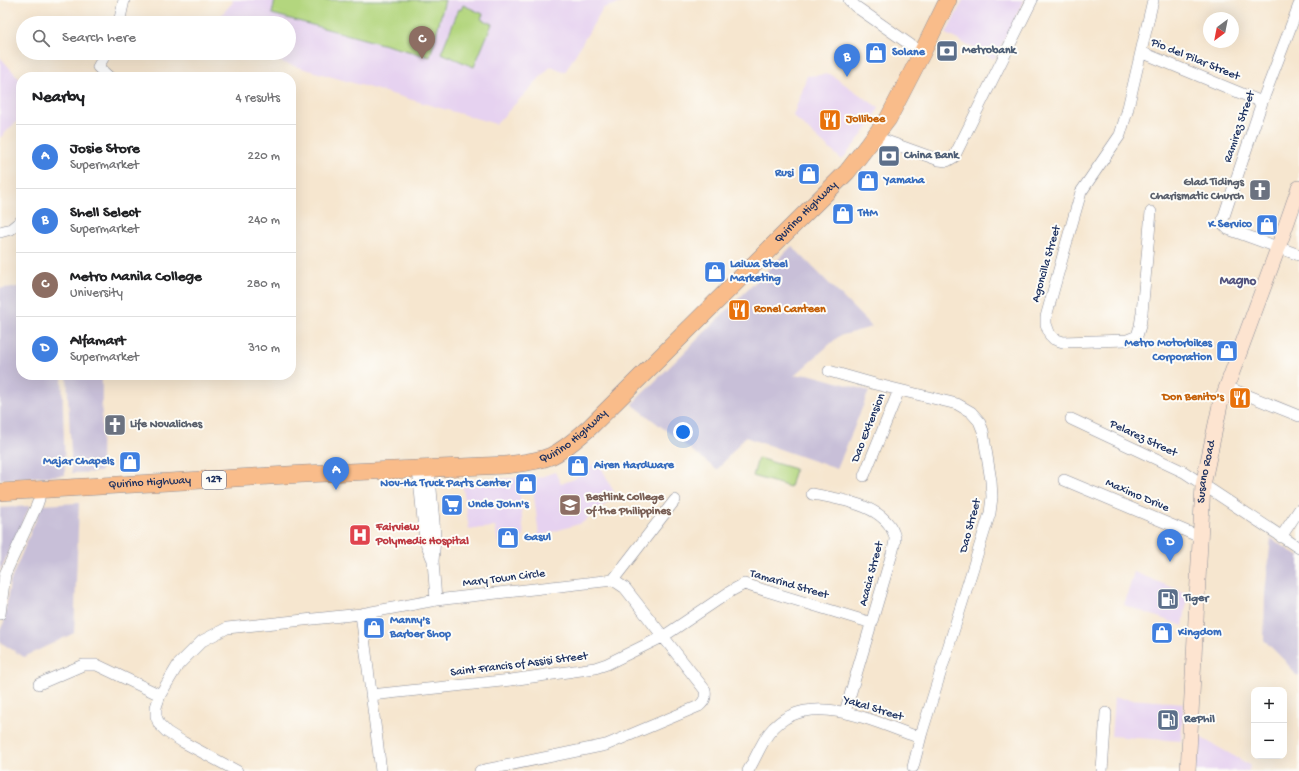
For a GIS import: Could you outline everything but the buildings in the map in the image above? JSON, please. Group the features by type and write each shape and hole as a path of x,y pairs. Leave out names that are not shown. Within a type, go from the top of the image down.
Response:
{"main road":[{"name":"Quirino Highway","path":"0,492 506,465 552,456 571,444 658,360 847,172 888,119 948,0"},
{"name":"Susano Road","path":"1188,771 1203,485 1216,424 1227,387 1299,188"}],"street":[{"path":"121,16 124,0"},
{"path":"849,0 855,6 922,53"},
{"path":"875,136 938,160 947,161 954,157 1032,0"},
{"name":"Agoncilla Street","path":"1151,212 1142,313 1137,336 1127,340 1100,341 1062,342 1054,339 1047,331 1046,317 1081,192 1122,130 1153,0"},
{"name":"Ramirez Street","path":"1299,5 1262,102 1223,219 1224,225 1228,229 1299,255"},
{"name":"Pio del Pilar Street","path":"1141,52 1262,102"},
{"path":"102,60 98,67 104,72"},
{"path":"0,232 11,229 16,226"},
{"name":"Dao Street","path":"829,371 957,404 971,412 979,421 983,431 992,492 990,513 922,732 913,767"},
{"path":"1227,387 1299,416"},
{"name":"Dao Extension","path":"864,476 899,390"},
{"name":"Pelarez Street","path":"1071,419 1184,472 1299,548"},
{"path":"424,469 435,539 433,561 436,600"},
{"name":"Maximo Drive","path":"1064,480 1200,537"},
{"path":"0,614 5,574 37,505 39,490"},
{"name":"Acacia Street","path":"812,494 847,501 869,509 881,516 890,527 895,539 894,550 845,712"},
{"path":"480,771 515,768 614,742 703,703 706,696 705,690 625,588 612,580 675,500"},
{"path":"1281,536 1299,510"},
{"name":"Mary Town Circle","path":"237,771 167,732 159,724 156,716 156,707 160,695 178,666 202,641 227,628 361,614 436,600 612,580"},
{"name":"Tamarind Street","path":"664,636 731,591 744,584 872,623"},
{"path":"361,614 381,771"},
{"name":"Saint Francis of Assisi Street","path":"371,695 511,680 589,669 607,664 664,636"},
{"path":"39,684 83,665 97,665 160,695"},
{"name":"Yakal Street","path":"748,771 770,733 782,720 808,710 824,709 845,712 915,736 922,732"},
{"path":"1102,771 1106,713"}],"shaded area":[{"path":"232,0 632,0 603,8 565,72 551,66 496,124 273,60 296,60 296,16 220,16 233,2"},
{"path":"963,0 1024,0 994,59 946,34"},
{"path":"0,57 16,75 16,122 0,138"},
{"path":"830,74 879,108 869,126 842,160 793,116 807,76"},
{"path":"792,246 872,327 839,336 794,376 808,374 869,391 837,469 745,437 717,470 632,404"},
{"path":"16,287 16,380 62,380 65,475 0,479 0,288"},
{"path":"67,380 102,380 101,472 72,473"},
{"name":"Bestlink College of the Philippines","path":"598,461 616,496 582,523 539,536 532,480 555,472 561,484 574,479"},
{"path":"518,478 524,537 498,542 495,527 469,529 462,481"},
{"path":"79,503 74,633 24,657 0,642 0,630 4,622 10,582 42,505"},
{"path":"30,506 0,571 0,508"},
{"path":"1271,538 1299,557 1299,676 1296,675 1285,661 1264,640 1265,594"},
{"path":"1134,572 1188,594 1183,626 1124,605"},
{"path":"1114,698 1184,703 1181,741 1111,736"},
{"path":"1198,736 1250,765 1249,771 1195,771"}],"green space":[{"path":"275,0 445,0 430,57 296,21 296,16 279,16 272,14"},
{"path":"463,5 483,14 481,19 492,24 474,67 441,53 459,9 461,10"},
{"path":"758,458 795,469 790,487 753,476"}],"place":[{"name":"Metrobank","path":"947,51"},
{"name":"Solane","path":"876,53"},
{"name":"Metro Manila College","path":"422,59"},
{"name":"Shell Select","path":"847,77"},
{"name":"Jollibee","path":"830,120"},
{"name":"China Bank","path":"889,156"},
{"name":"Rusi","path":"809,174"},
{"name":"Yamaha","path":"868,181"},
{"name":"Glad Tidings Charismatic Church","path":"1260,190"},
{"name":"THM","path":"843,214"},
{"name":"K Servico","path":"1267,225"},
{"name":"Laiwa Steel Marketing","path":"715,272"},
{"name":"Ronel Canteen","path":"739,310"},
{"name":"Metro Motorbikes Corporation","path":"1227,351"},
{"name":"Don Benito's","path":"1240,398"},
{"name":"Life Novaliches","path":"115,425"},
{"name":"Majar Chapels","path":"130,462"},
{"name":"Airen Hardware","path":"578,466"},
{"name":"Nov-Ha Truck Parts Center","path":"526,484"},
{"name":"Josie Store","path":"336,490"},
{"name":"Uncle John's","path":"452,505"},
{"name":"Bestlink College of the Philippines","path":"570,505"},
{"name":"Fairview Polymedic Hospital","path":"360,535"},
{"name":"Gasul","path":"508,538"},
{"name":"Alfamart","path":"1170,562"},
{"name":"Tiger","path":"1168,599"},
{"name":"Manny's Barber Shop","path":"374,628"},
{"name":"Kingdom","path":"1162,633"},
{"name":"RePhil","path":"1168,720"}],"district":[{"name":"Magno","path":"1238,281"}]}
